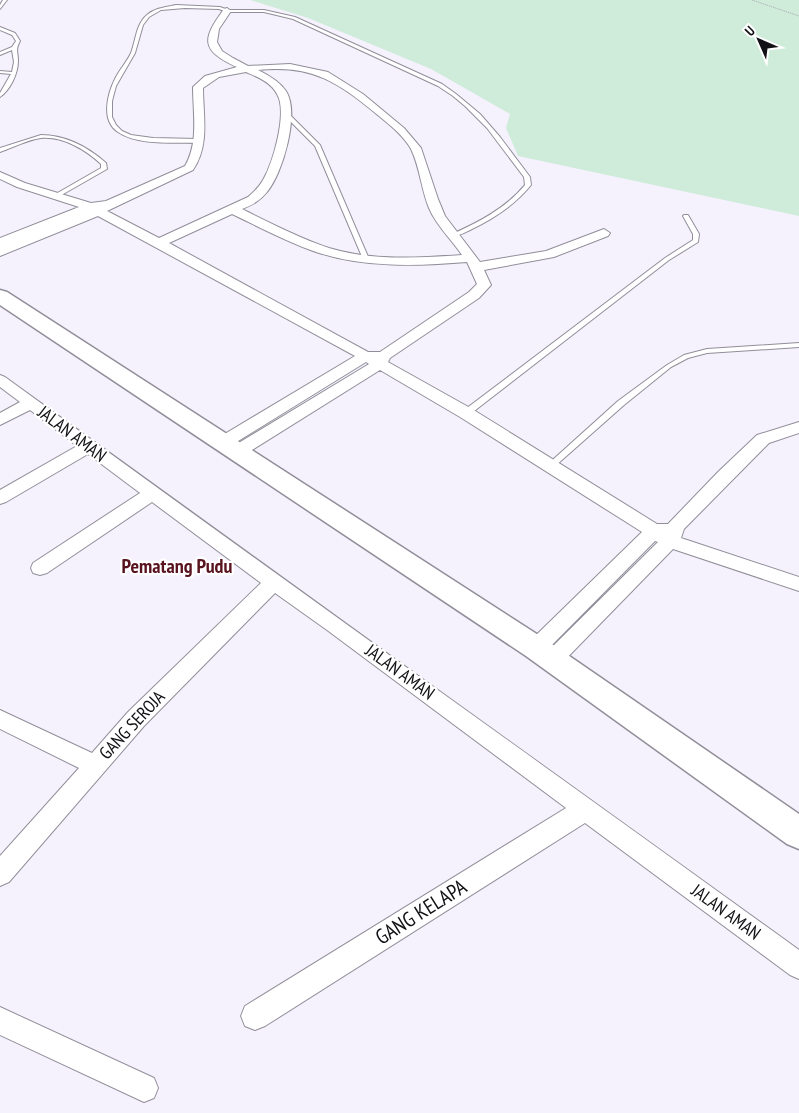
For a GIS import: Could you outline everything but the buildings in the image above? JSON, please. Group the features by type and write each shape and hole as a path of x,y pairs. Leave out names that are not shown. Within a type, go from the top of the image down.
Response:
{"street":[{"path":"158,243 252,200 263,191 272,177 287,115 283,93 278,85 270,79 244,69 217,51 212,40 212,29 227,11"},
{"path":"0,252 189,168 194,162 198,141 198,88 208,78 244,69 279,66 326,74 390,120 409,138 416,148 427,186 439,215 473,262 484,285 480,290 376,359 231,447"},
{"path":"0,175 21,185 99,207 158,243 376,359 666,533 799,584"},
{"path":"0,243 99,207"},
{"path":"232,209 300,242 327,252 366,259 473,262 549,254 604,233"},
{"path":"0,296 96,361 231,447 544,654 799,834"},
{"name":"JALAN AMAN","path":"0,380 152,494 274,583 334,624 799,966"},
{"path":"0,420 30,403"},
{"path":"544,654 763,439 799,427"},
{"path":"0,498 90,446"},
{"path":"40,568 152,494"},
{"name":"GANG SEROJA","path":"0,874 136,719 274,583"},
{"path":"0,719 95,765"},
{"name":"GANG KELAPA","path":"255,1016 586,809"},
{"path":"0,1020 144,1088"}],"lane":[{"path":"0,8 5,0"},
{"path":"198,141 145,139 124,134 113,126 109,110 114,85 133,52 141,25 150,13 173,7 220,8 227,11 249,10 271,12 313,26 440,85 460,97 492,128 527,177 528,185 519,197 469,228 454,235"},
{"path":"0,28 17,36 18,41 14,48 0,54"},
{"path":"0,96 11,83 14,73 16,56 14,48"},
{"path":"0,72 14,73"},
{"path":"287,115 317,145 366,259"},
{"path":"0,150 27,140 48,136 62,138 98,158 104,164 104,169 56,196"},
{"path":"466,413 659,264 696,240 696,234 686,216"},
{"path":"551,465 621,403 669,366 686,356 707,351 799,345"}],"path":[{"path":"752,0 799,16"}],"green space":[{"path":"250,0 799,0 799,216 518,156 506,128 510,114 431,69 308,18"}],"district":[{"name":"Pematang Pudu","path":"177,566"}]}
